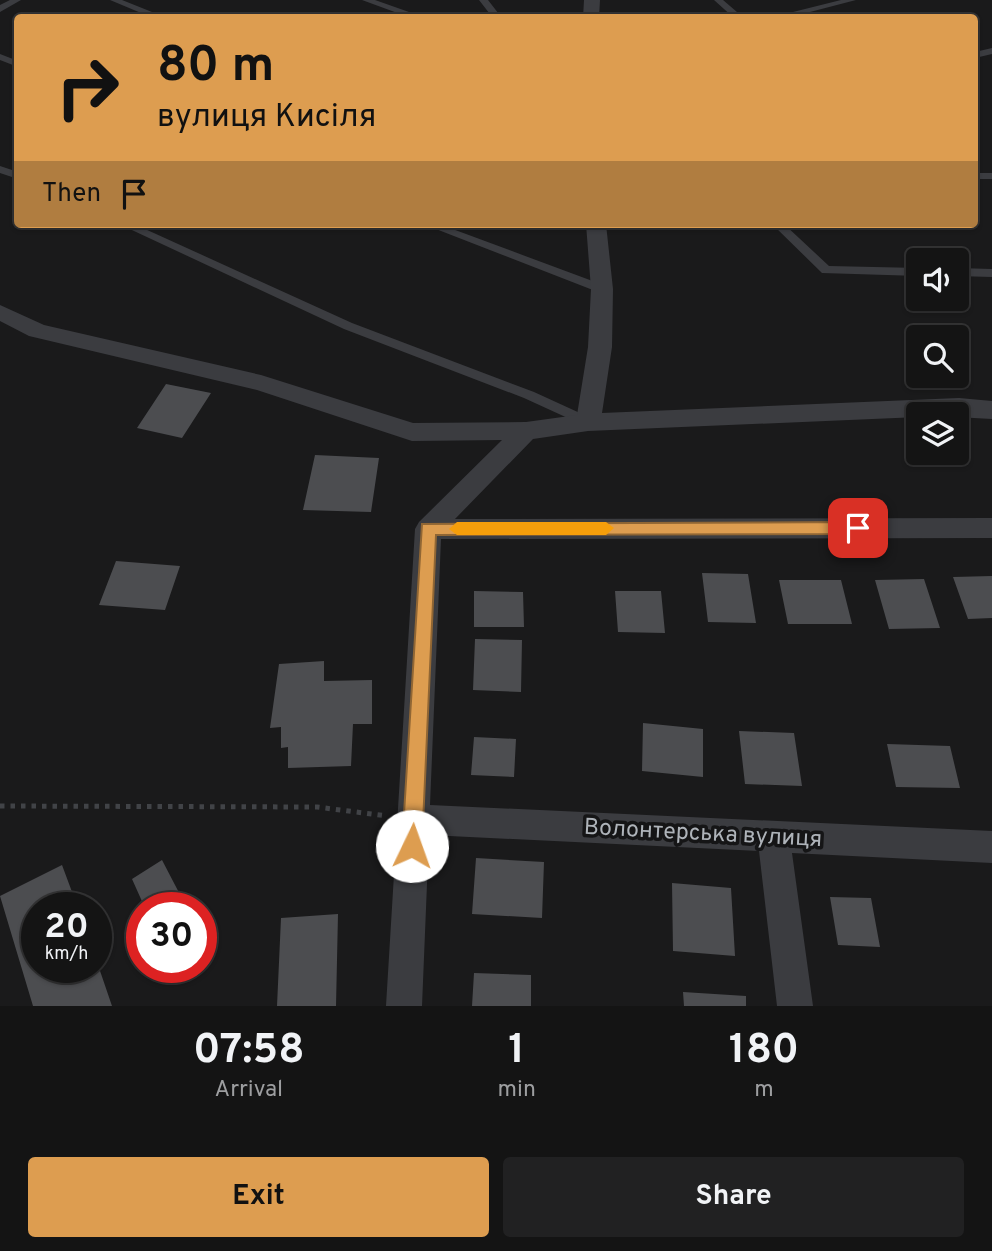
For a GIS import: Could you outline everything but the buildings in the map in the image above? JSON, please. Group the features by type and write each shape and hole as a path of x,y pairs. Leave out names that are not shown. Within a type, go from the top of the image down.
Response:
{"street":[{"path":"588,422 600,347 602,289 596,228"},
{"path":"0,312 37,331 261,383 412,432 526,431 588,422 959,408 992,410"},
{"path":"404,1006 428,529 526,431"},
{"path":"428,529 992,528"},
{"name":"Волонтерська вулиця","path":"413,819 992,847"},
{"path":"773,835 795,1006"}],"lane":[{"path":"0,9 18,0"},
{"path":"114,0 152,14"},
{"path":"366,0 410,14"},
{"path":"482,0 494,14"},
{"path":"718,0 735,14"},
{"path":"791,14 852,0"},
{"path":"134,228 348,326 529,395 588,422"},
{"path":"440,228 602,289"},
{"path":"782,228 826,271 906,272"},
{"path":"969,272 992,273"}],"path":[{"path":"0,806 317,807 413,819"}],"slow traffic":[{"path":"457,529 606,528"}],"route":[{"path":"412,846 428,529 858,528"}]}
